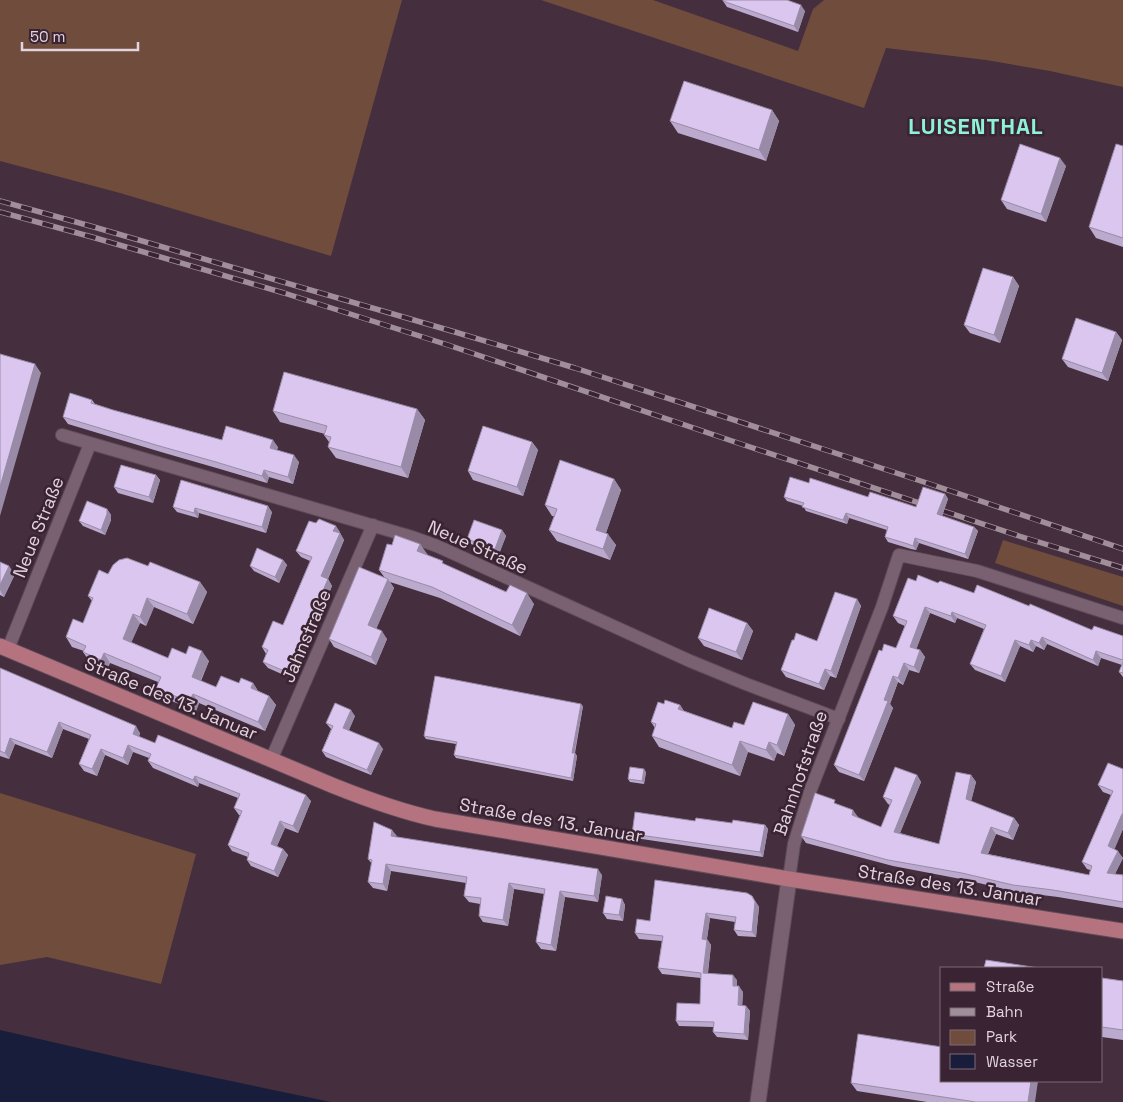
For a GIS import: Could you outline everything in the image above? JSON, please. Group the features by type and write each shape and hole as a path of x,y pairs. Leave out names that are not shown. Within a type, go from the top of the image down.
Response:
{"main road":[{"name":"Straße des 13. Januar","path":"4,648 368,800 427,818 789,879 1123,931"},
{"name":"Bahnhofstraße","path":"758,1102 789,879"}],"street":[{"name":"Neue Straße","path":"62,436 373,525 437,546 690,661 839,719"},
{"name":"Neue Straße","path":"4,648 90,444"},
{"name":"Jahnstraße","path":"271,760 373,525"},
{"name":"Bahnhofstraße","path":"789,879 794,844 811,789 882,607 899,555 977,571 1123,618"}],"green space":[{"path":"0,0 402,0 331,256 120,193 0,161"},
{"path":"541,0 653,0 798,51 813,9 824,0 1123,0 1123,87 1050,71 986,60 886,48 864,108"},
{"path":"1003,540 1123,577 1123,606 995,563"},
{"path":"0,793 196,854 161,984 47,957 0,965"}],"water":[{"path":"0,1030 135,1061 331,1102 0,1102"}],"building":[{"path":"723,0 787,0 801,5 794,26"},
{"path":"684,81 772,110 759,150 670,121"},
{"path":"1020,144 1060,158 1041,214 1001,200"},
{"path":"1116,144 1123,146 1123,238 1089,227"},
{"path":"983,268 1013,277 994,335 964,325"},
{"path":"1076,318 1116,332 1102,373 1062,359"},
{"path":"0,354 35,364 0,487"},
{"path":"284,372 417,409 401,467 328,447 331,437 324,435 327,426 273,411"},
{"path":"70,393 92,400 91,403 113,410 222,440 226,426 273,440 270,448 294,455 288,477 264,470 262,476 63,417"},
{"path":"483,426 532,442 517,487 468,471"},
{"path":"560,460 614,479 596,530 608,534 603,549 549,530 557,509 545,505"},
{"path":"121,465 156,475 149,497 114,487"},
{"path":"790,477 809,483 810,478 868,497 870,492 916,507 923,487 945,494 937,514 974,527 965,554 915,538 913,546 885,537 888,527 846,513 843,520 802,507 804,503 784,497"},
{"path":"181,480 268,506 262,527 195,508 194,513 173,507"},
{"path":"87,501 107,509 101,530 79,521"},
{"path":"319,519 336,526 333,531 340,533 321,576 328,579 289,673 263,662 268,650 262,647 273,621 283,625 312,557 296,551 309,521 316,523"},
{"path":"474,520 502,530 495,549 467,539"},
{"path":"395,535 420,544 417,551 443,561 442,563 506,592 510,585 527,593 512,625 432,587 379,570 387,544 392,545"},
{"path":"257,548 283,560 275,577 250,566"},
{"path":"127,558 148,566 150,562 200,582 187,614 147,598 140,617 133,614 123,639 168,658 172,648 186,654 189,646 202,651 192,677 216,687 221,676 239,683 241,678 253,683 251,688 269,696 258,722 193,694 189,702 156,688 161,677 104,653 101,660 83,652 86,646 66,637 73,619 83,623 93,598 88,596 99,570 108,574 113,565 119,560"},
{"path":"0,562 9,566 0,585"},
{"path":"359,567 388,579 368,625 382,631 371,657 329,639"},
{"path":"918,575 974,593 977,585 1029,606 1030,604 1092,630 1094,626 1123,636 1123,660 1096,651 1093,660 1042,637 1039,643 1031,640 1029,645 1015,640 1001,676 970,664 986,625 952,612 951,616 925,607 910,647 920,650 914,667 904,663 898,678 893,676 884,700 888,701 859,775 834,765 879,650 882,651 884,644 896,648 907,621 893,616 908,578 916,581"},
{"path":"835,592 857,599 831,671 825,669 819,684 781,670 796,633 817,641"},
{"path":"709,608 747,623 736,652 698,638"},
{"path":"1123,662 1123,673 1119,672"},
{"path":"0,668 136,726 133,734 155,743 158,735 306,795 293,826 280,821 271,844 283,849 274,871 247,860 249,853 228,845 242,811 234,808 240,794 195,776 193,780 148,761 151,754 128,745 123,758 101,749 92,769 79,764 91,735 59,722 47,752 10,738 5,753 0,751"},
{"path":"435,676 581,704 572,753 575,753 571,778 454,755 457,742 424,736"},
{"path":"665,700 680,705 678,709 732,728 734,722 744,725 753,702 788,714 777,745 769,742 766,750 740,741 732,765 652,736 656,724 651,722 658,702 664,704"},
{"path":"335,703 351,710 343,728 379,743 367,770 322,751 333,726 326,723"},
{"path":"1108,763 1123,769 1123,814 1108,846 1118,851 1107,873 1123,875 1123,902 1013,885 962,873 888,860 801,836 815,793 835,800 834,803 853,810 852,815 881,827 892,800 883,797 895,767 917,775 894,832 939,844 956,772 971,775 966,799 1014,818 1008,833 991,827 981,853 1089,875 1092,866 1082,862 1113,791 1098,785"},
{"path":"630,767 644,769 642,781 628,779"},
{"path":"635,812 695,821 696,818 732,823 733,820 765,825 760,852 632,834"},
{"path":"374,822 392,830 391,836 598,869 594,896 560,891 551,945 536,942 545,889 509,883 503,920 479,916 481,898 464,896 467,877 386,864 383,884 368,882 372,860 368,859"},
{"path":"655,880 747,893 752,896 755,902 752,932 734,930 736,917 706,913 702,939 707,940 703,973 733,975 733,986 739,986 738,1005 746,1006 744,1034 713,1032 714,1022 676,1021 677,1003 700,1004 701,973 658,968 663,936 635,933 637,919 650,921"},
{"path":"606,896 622,899 619,915 603,913"},
{"path":"986,960 1032,967 984,967"},
{"path":"1103,978 1123,981 1123,1030 1103,1027"},
{"path":"858,1034 940,1047 940,1082 1031,1082 1028,1102 976,1102 851,1083"}],"railway":[{"path":"0,201 575,368 1123,549"},
{"path":"0,212 284,293 448,345 1019,536 1123,568"}],"district":[{"name":"LUISENTHAL","path":"976,126"}]}
